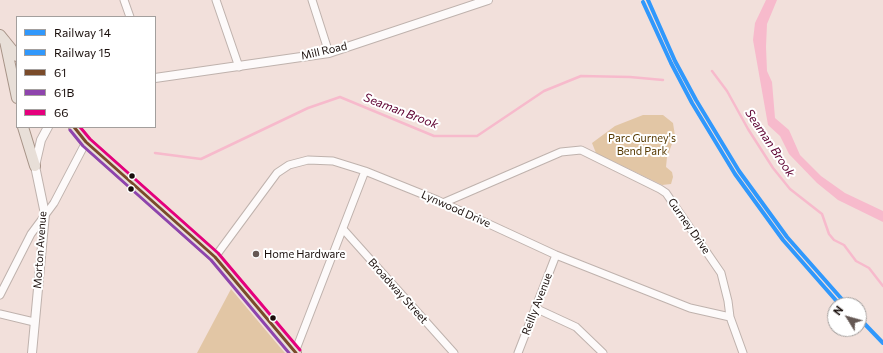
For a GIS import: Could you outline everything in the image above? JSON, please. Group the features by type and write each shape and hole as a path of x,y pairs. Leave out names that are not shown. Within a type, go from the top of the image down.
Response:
{"main road":[{"path":"2,38 16,55"},
{"path":"2,38 16,94"},
{"path":"23,128 35,166"},
{"path":"75,128 86,142 156,202 215,257 295,353"}],"street":[{"path":"124,0 130,16"},
{"path":"216,0 239,67"},
{"path":"312,0 329,53"},
{"name":"Mill Road","path":"156,78 329,53 488,0"},
{"name":"Morton Avenue","path":"32,353 44,214 35,166 41,140 47,128"},
{"path":"0,295 31,234 44,214 54,203 86,142"},
{"name":"Gurney Drive","path":"443,203 561,152 581,150 660,189 666,193 721,273 728,301 730,318 743,353"},
{"name":"Lynwood Drive","path":"215,257 277,173 289,166 308,160 333,161 366,171 443,203 556,255 690,308 730,318"},
{"path":"295,353 366,171"},
{"name":"Broadway Street","path":"343,229 454,353"},
{"name":"Reilly Avenue","path":"518,353 556,255"},
{"path":"535,308 576,327 603,353"},
{"path":"0,314 34,322"}],"green space":[{"name":"Parc Gurney's Bend Park","path":"643,115 663,115 673,123 675,136 667,157 666,167 672,172 673,177 671,184 662,185 596,153 592,143 615,126"},
{"path":"231,289 279,346 285,353 197,353"}],"shaded area":[{"path":"766,0 777,0 767,24 766,47 767,71 772,82 775,118 789,130 800,155 821,176 845,193 883,211 883,222 838,200 817,183 789,154 780,136 768,125 753,40 755,23"}],"waterway":[{"name":"Seaman Brook","path":"712,71 727,91 748,129 773,168 790,189 822,214 829,234 834,240 844,245 856,261 869,268 883,286"},
{"name":"Seaman Brook","path":"155,153 201,159 308,108 340,97 434,136 477,136 544,91 581,76 630,77 663,80"}],"rail line":[{"name":"14","path":"648,0 675,61 696,100 739,171 787,237 840,297"},
{"name":"15","path":"643,2 671,63 692,103 735,174 783,240 833,297"},
{"name":"14","path":"867,326 883,343"}],"transit line":[{"name":"61","path":"75,128 86,142 215,257 296,353"},
{"name":"66","path":"81,128 90,139 218,253 300,350"},
{"name":"61B","path":"70,130 83,146 211,260 289,353"}],"place":[{"name":"Home Hardware","path":"256,254"}]}
